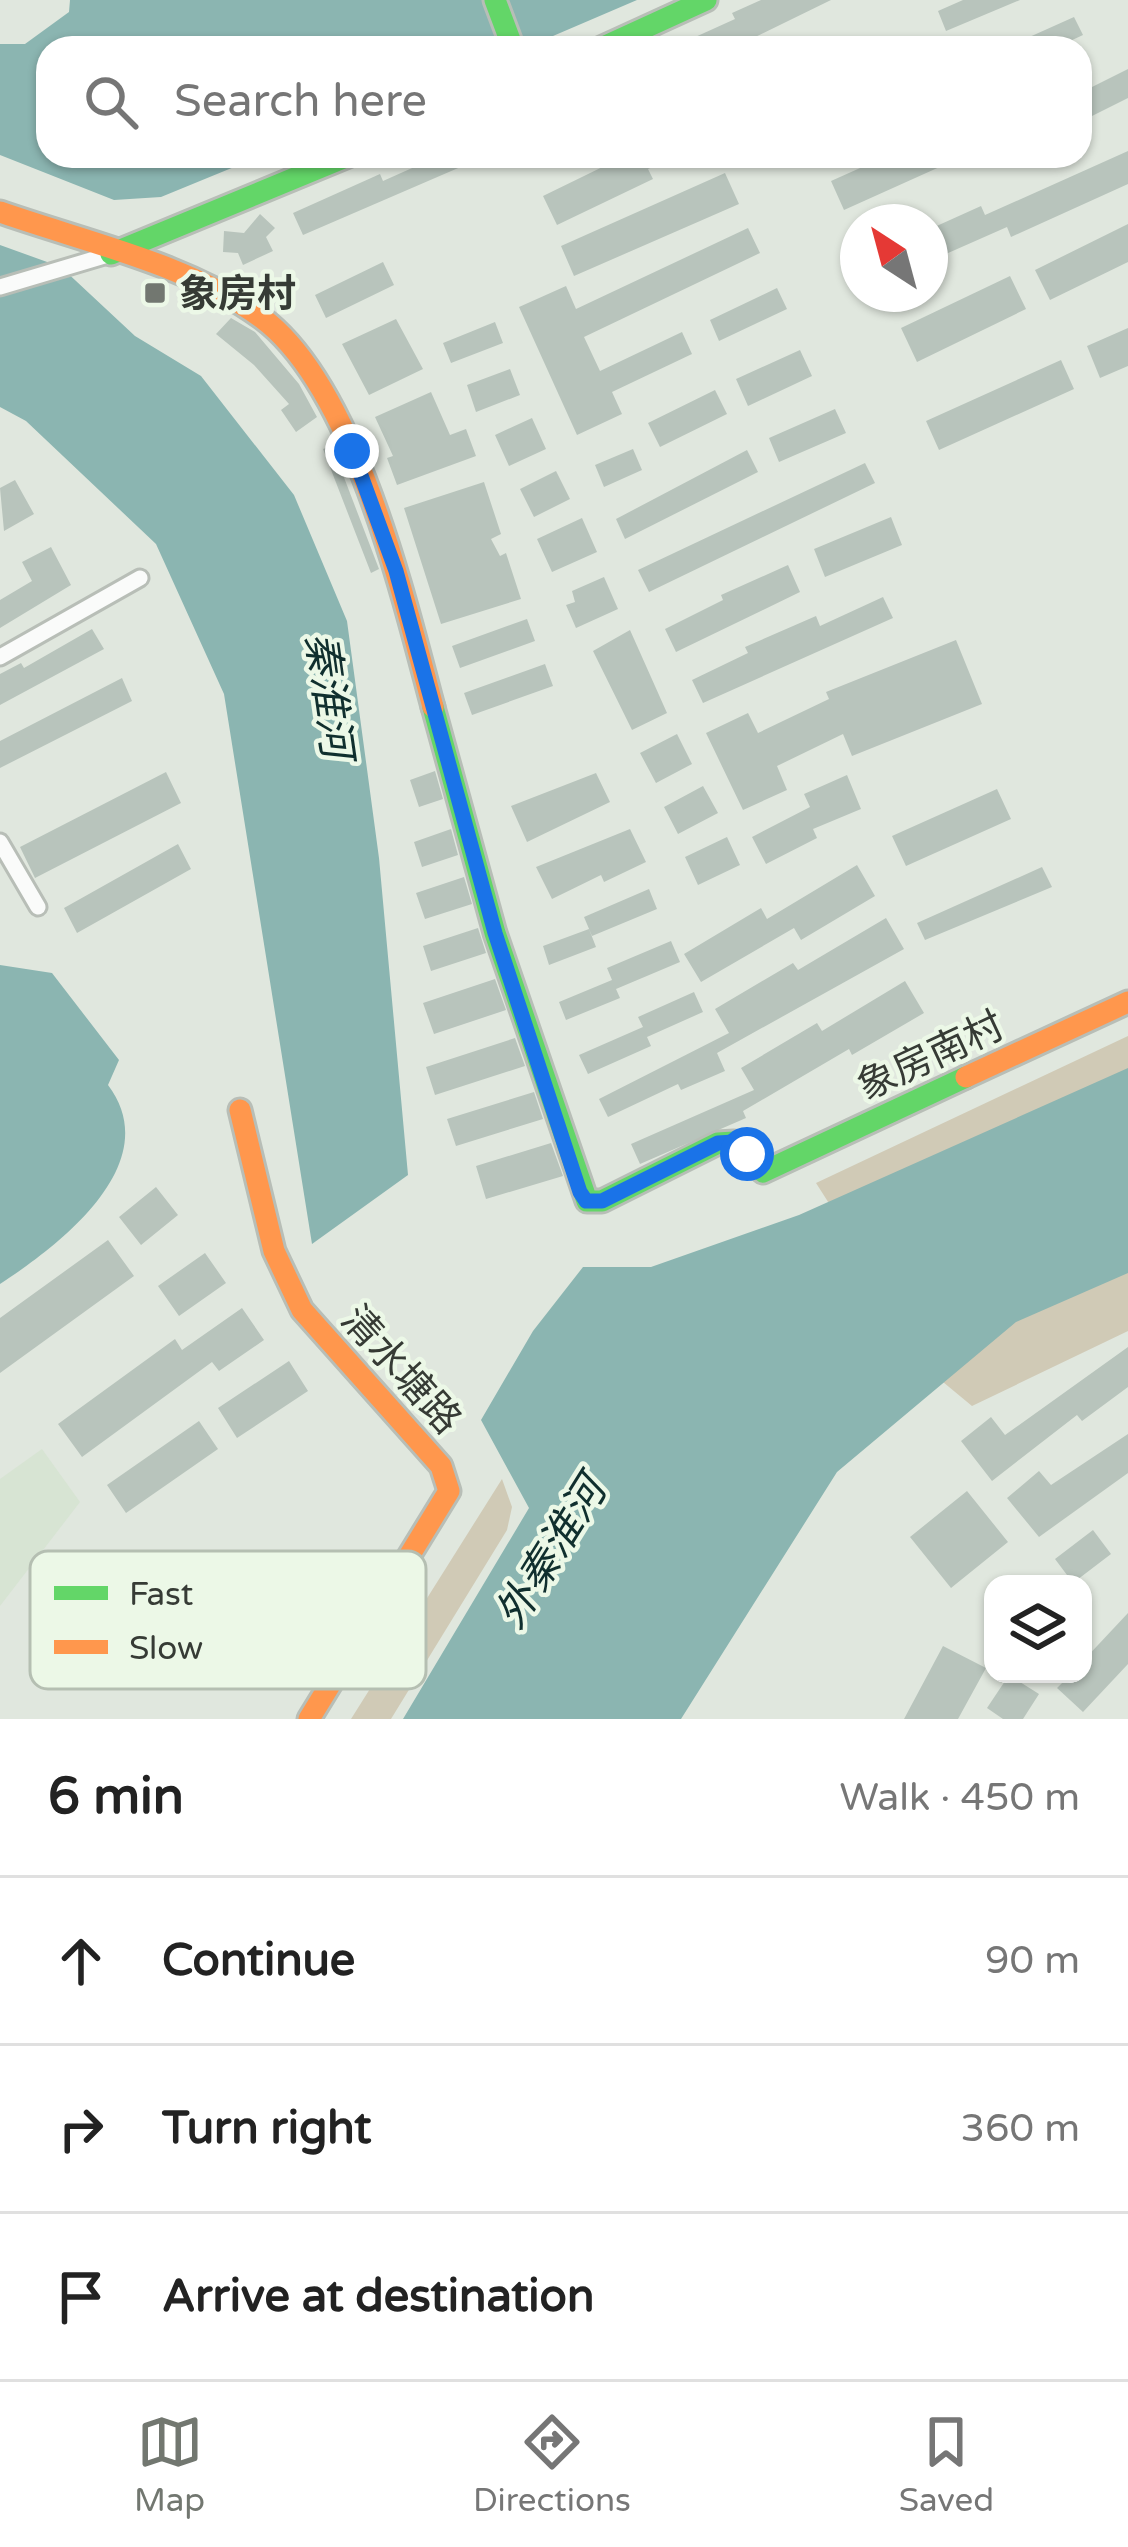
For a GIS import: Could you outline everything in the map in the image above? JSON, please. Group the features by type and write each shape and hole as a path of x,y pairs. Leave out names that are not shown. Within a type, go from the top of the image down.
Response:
{"street":[{"path":"496,0 510,36"},
{"path":"627,36 706,0"},
{"path":"0,287 111,254 319,168"},
{"path":"0,212 111,254"},
{"name":"象房南村","path":"111,254 204,285 265,320 312,376 352,451 396,571 495,933 586,1201 602,1201 718,1143 734,1142 763,1172 1128,1002"},
{"path":"0,657 140,578"},
{"path":"0,842 38,907"},
{"name":"清水塘路","path":"240,1110 274,1251 302,1310 441,1466 449,1491 412,1551"},
{"name":"清水塘路","path":"309,1719 327,1689"}],"shaded area":[{"path":"1128,1036 1128,1331 972,1406 943,1382 816,1183"},
{"path":"42,1449 80,1502 42,1551 30,1551 30,1567 0,1606 0,1479"},
{"path":"502,1479 512,1507 507,1530 426,1662 426,1600"},
{"path":"370,1689 409,1689 391,1719 351,1719"}],"water":[{"path":"70,0 637,0 553,36 36,36 69,12"},
{"path":"36,36 36,168 232,168 161,197 114,200 0,155 0,44 25,44"},
{"name":"秦淮河","path":"0,245 61,267 135,336 201,376 294,495 347,621 379,858 408,1175 312,1244 224,694 156,544 26,421 0,407"},
{"path":"0,965 52,973 119,1060 108,1085 123,1114 124,1144 116,1172 99,1199 50,1247 0,1284"},
{"name":"外秦淮河","path":"1128,1068 1128,1273 1016,1322 837,1472 681,1719 403,1719 421,1689 426,1689 426,1680 529,1508 481,1420 533,1331 583,1267 651,1267 799,1215"}],"building":[{"path":"761,0 831,0 757,36 697,36 735,19 732,13"},
{"path":"963,0 1020,0 946,31 938,11"},
{"path":"1074,17 1083,35 1081,36 1032,36"},
{"path":"1128,69 1128,98 1092,116 1092,87"},
{"path":"1128,151 1128,184 1011,237 1007,227 948,253 948,221 981,206 985,215"},
{"path":"412,168 458,168 303,235 293,213 380,174 383,181"},
{"path":"600,168 650,168 653,179 557,225 543,196"},
{"path":"860,168 937,168 857,204 841,204 831,181"},
{"path":"725,173 739,204 574,276 561,246"},
{"path":"260,214 275,228 266,237 273,251 243,265 238,253 223,252 224,231 244,233"},
{"path":"1128,224 1128,262 1050,300 1035,270"},
{"path":"748,228 760,253 584,337 600,371 682,332 692,354 612,392 622,414 577,435 519,307 566,286 576,309"},
{"path":"383,262 394,285 326,318 315,295"},
{"path":"1010,276 1026,309 917,362 901,328 935,312 948,312 948,306"},
{"path":"777,288 787,309 719,341 710,320"},
{"path":"231,318 255,332 299,384 317,417 296,432 281,410 289,404 254,365 216,334"},
{"path":"396,319 423,369 369,395 342,344"},
{"path":"495,322 503,343 451,363 443,343"},
{"path":"1128,328 1128,366 1100,378 1087,346"},
{"path":"800,350 812,376 748,406 736,379"},
{"path":"1061,360 1074,389 939,450 926,421"},
{"path":"510,369 520,395 476,412 467,385"},
{"path":"715,390 727,414 660,447 648,423"},
{"path":"431,392 450,435 466,429 476,456 397,485 387,458 393,456 375,417"},
{"path":"835,409 846,433 779,462 769,438"},
{"path":"532,418 546,449 509,466 495,435"},
{"path":"332,446 379,569 371,573 323,449"},
{"path":"633,449 642,470 604,487 595,465"},
{"path":"747,450 758,472 625,539 616,519"},
{"path":"865,463 875,483 649,592 638,570"},
{"path":"556,471 570,499 534,517 520,489"},
{"path":"15,480 34,514 4,531 0,488"},
{"path":"484,482 501,534 491,539 500,556 506,553 521,599 441,624 404,508"},
{"path":"891,517 902,545 825,577 814,549"},
{"path":"582,518 597,552 552,572 537,539"},
{"path":"51,547 71,585 0,628 0,600 32,581 22,562"},
{"path":"788,565 800,592 676,652 665,629 723,600 721,595"},
{"path":"604,577 618,609 576,628 566,605 575,602 572,591"},
{"path":"883,597 893,618 703,703 692,680 748,653 745,647 816,616 820,626"},
{"path":"527,619 535,641 460,668 452,646"},
{"path":"92,629 104,649 0,705 0,674 21,663 24,668"},
{"path":"630,630 667,713 632,730 593,651"},
{"path":"956,640 982,704 852,756 843,734 777,766 787,790 743,810 706,733 748,713 758,733 829,699 826,692"},
{"path":"545,664 553,686 472,715 464,693"},
{"path":"122,678 132,701 0,768 0,741"},
{"path":"677,734 692,764 656,783 640,753"},
{"path":"435,771 443,799 419,807 410,780"},
{"path":"166,772 181,803 35,878 20,847"},
{"path":"596,773 610,802 527,842 511,806"},
{"path":"847,775 861,809 813,829 817,838 766,864 752,837 810,807 804,794"},
{"path":"703,786 718,813 678,834 664,807"},
{"path":"997,789 1011,819 906,866 892,836"},
{"path":"451,829 458,855 422,867 414,842"},
{"path":"630,829 646,862 604,882 601,875 552,899 536,867"},
{"path":"727,837 740,865 698,885 685,857"},
{"path":"178,844 191,869 77,933 64,908"},
{"path":"857,865 875,896 801,940 794,928 701,982 684,954 761,908 767,919"},
{"path":"1042,867 1052,887 925,940 917,923"},
{"path":"464,877 472,904 425,919 416,893"},
{"path":"649,889 657,909 592,936 584,917"},
{"path":"886,918 904,949 717,1053 725,1071 681,1090 678,1084 608,1117 599,1099 729,1033 715,1009 793,963 798,970"},
{"path":"478,928 486,953 431,971 423,946"},
{"path":"589,929 596,947 549,965 543,946"},
{"path":"671,941 680,962 616,989 620,998 566,1020 559,1002 612,980 607,968"},
{"path":"495,979 506,1010 434,1034 423,1003"},
{"path":"905,981 924,1013 852,1055 849,1049 743,1111 746,1118 640,1164 631,1144 754,1090 741,1068 817,1023 822,1031"},
{"path":"694,992 703,1012 647,1037 651,1046 588,1074 579,1055 643,1027 638,1017"},
{"path":"515,1038 525,1066 435,1095 426,1067"},
{"path":"534,1092 543,1119 456,1146 447,1119"},
{"path":"551,1143 563,1176 486,1199 476,1166"},
{"path":"156,1187 178,1215 141,1245 119,1217"},
{"path":"108,1240 134,1276 0,1373 0,1318"},
{"path":"205,1253 226,1283 179,1316 158,1286"},
{"path":"242,1308 264,1340 219,1371 212,1362 82,1457 58,1424 175,1339 182,1350"},
{"path":"1128,1347 1128,1387 1082,1421 1077,1415 992,1481 961,1441 991,1417 1005,1435"},
{"path":"289,1361 308,1391 237,1438 218,1408"},
{"path":"199,1421 218,1449 126,1513 107,1485"},
{"path":"1128,1434 1128,1473 1039,1537 1007,1498 1039,1471 1051,1485"},
{"path":"967,1491 1008,1542 951,1588 910,1537"},
{"path":"1093,1530 1111,1554 1083,1575 1067,1575 1055,1559"},
{"path":"1128,1613 1128,1664 1083,1712 1057,1688 1062,1683 1092,1683 1092,1651"},
{"path":"943,1646 984,1667 958,1719 904,1719"},
{"path":"1004,1683 1022,1683 1039,1694 1023,1719 1003,1719 987,1708"}],"traffic: fast":[{"path":"495,0 508,36"},
{"path":"627,36 706,0"},
{"path":"111,254 319,168"},
{"path":"433,707 495,933 587,1201 602,1201 718,1143 734,1142 763,1172 966,1077"}],"traffic: slow":[{"path":"0,212 202,283 262,318 295,350 324,393 372,498 433,707"},
{"path":"966,1077 1128,1002"},
{"path":"240,1110 274,1251 302,1310 441,1466 449,1491 412,1551"},
{"path":"309,1719 327,1689"}],"place":[{"name":"象房村","path":"155,293"}],"route":[{"path":"352,451 396,571 495,933 553,1096 580,1192 586,1201 602,1201 718,1143 734,1142 747,1154"}]}
